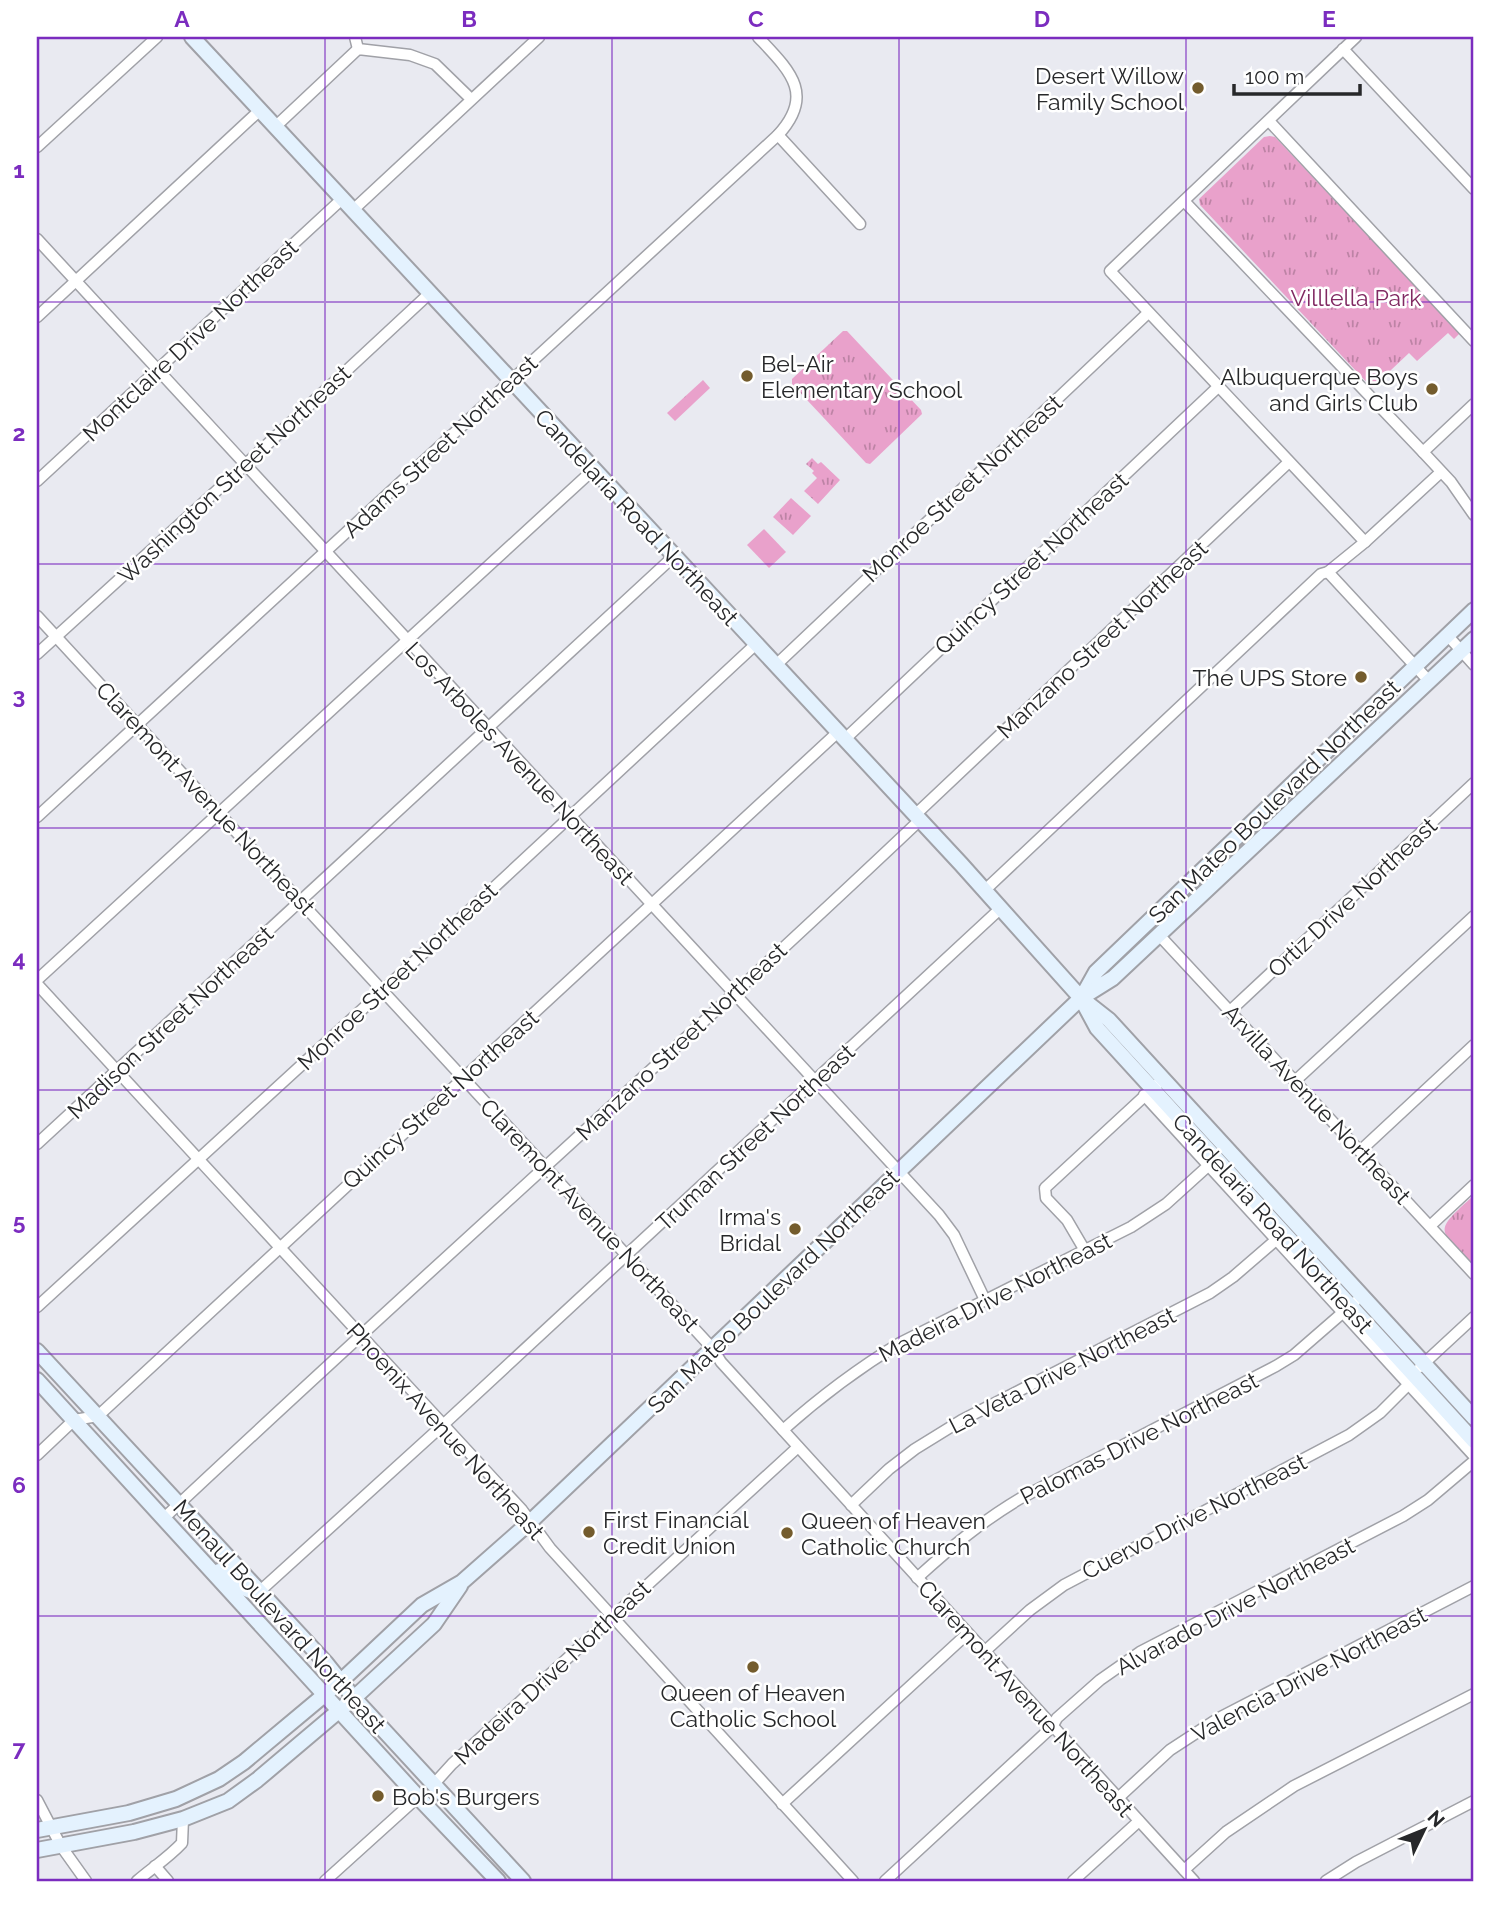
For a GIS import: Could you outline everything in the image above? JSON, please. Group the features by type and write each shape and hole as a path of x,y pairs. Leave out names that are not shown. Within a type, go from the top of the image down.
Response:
{"main road":[{"name":"Candelaria Road Northeast","path":"198,39 275,127 673,557 776,664 1081,998 1109,1020 1474,1418"},
{"name":"San Mateo Boulevard Northeast","path":"1081,998 1096,972 1474,610"},
{"name":"San Mateo Boulevard Northeast","path":"44,1828 152,1806 176,1799 219,1779 244,1762 341,1681 422,1605 462,1582 530,1522 1081,998 1113,978 1474,639"},
{"path":"1159,935 1157,928 1161,919 1197,884 1214,857"},
{"name":"Candelaria Road Northeast","path":"1081,998 1097,1028 1147,1092 1410,1380 1474,1441"},
{"name":"Menaul Boulevard Northeast","path":"37,1351 260,1591 354,1698 477,1830 518,1879"},
{"name":"Menaul Boulevard Northeast","path":"37,1380 498,1881"},
{"path":"211,1568 229,1574 245,1589 254,1593 260,1591"},
{"name":"San Mateo Boulevard Northeast","path":"37,1850 134,1832 183,1819 228,1801 354,1698 434,1624 462,1582"},
{"path":"395,1770 423,1789 429,1791 433,1785"},
{"path":"418,1797 432,1800 477,1830"}],"street":[{"path":"37,147 157,37"},
{"path":"355,37 359,49"},
{"path":"353,210 539,37"},
{"name":"Adams Street Northeast","path":"37,817 778,135 793,114 798,93 790,72 758,37"},
{"path":"1356,37 1111,271 1365,542"},
{"path":"275,127 359,49 410,55 435,64 471,99"},
{"path":"1343,49 1474,188"},
{"path":"37,317 260,110"},
{"path":"1269,121 1474,341"},
{"path":"778,135 860,224"},
{"name":"Montclaire Drive Northeast","path":"37,481 342,199"},
{"path":"1184,201 1423,452 1474,514"},
{"name":"Los Arboles Avenue Northeast","path":"37,239 947,1224 985,1300"},
{"name":"Washington Street Northeast","path":"37,654 430,293"},
{"name":"Monroe Street Northeast","path":"776,664 1148,313"},
{"name":"Quincy Street Northeast","path":"97,1416 651,905 841,736 1218,387"},
{"path":"1423,452 1474,404"},
{"name":"Manzano Street Northeast","path":"164,1518 360,1334 734,993 1289,462"},
{"path":"37,982 593,470"},
{"path":"985,890 1321,575 1365,542 1441,472"},
{"name":"Madison Street Northeast","path":"37,1144 673,557"},
{"path":"1328,572 1429,681"},
{"name":"Claremont Avenue Northeast","path":"37,616 546,1166 713,1349 721,1363 1194,1881"},
{"path":"1448,636 1474,665"},
{"name":"Monroe Street Northeast","path":"37,1307 756,644"},
{"name":"Ortiz Drive Northeast","path":"1230,1011 1474,783"},
{"name":"Truman Street Northeast","path":"260,1591 1001,908"},
{"path":"1295,1082 1474,916"},
{"name":"Arvilla Avenue Northeast","path":"1159,935 1474,1274"},
{"name":"Phoenix Avenue Northeast","path":"37,982 444,1424 522,1510 538,1535 853,1881"},
{"path":"1360,1151 1474,1045"},
{"path":"1084,1249 1067,1220 1046,1198 1045,1188 1163,1079"},
{"path":"1147,1092 1208,1166 1276,1240 1346,1310"},
{"name":"Madeira Drive Northeast","path":"783,1430 844,1378 870,1361 1131,1227 1156,1211 1208,1166"},
{"path":"1430,1226 1474,1185"},
{"name":"La Veta Drive Northeast","path":"851,1505 889,1469 937,1435 1210,1293 1276,1240"},
{"name":"Palomas Drive Northeast","path":"917,1578 946,1550 1003,1509 1276,1366 1361,1296"},
{"name":"Cuervo Drive Northeast","path":"984,1652 1064,1585 1349,1435 1380,1413 1423,1364 1474,1317"},
{"path":"1410,1380 1474,1459"},
{"path":"37,1455 74,1420 97,1416"},
{"name":"Madeira Drive Northeast","path":"433,1785 446,1770 798,1447"},
{"name":"Alvarado Drive Northeast","path":"885,1881 1052,1727 1057,1718 1122,1664 1183,1629 1416,1508 1474,1459"},
{"name":"Valencia Drive Northeast","path":"1118,1798 1170,1751 1219,1718 1474,1587"},
{"path":"782,1804 967,1634"},
{"path":"1184,1870 1226,1832 1294,1786 1474,1694"},
{"path":"325,1881 418,1797"},
{"path":"37,1800 44,1828 61,1846 86,1881"},
{"path":"1326,1881 1356,1862 1474,1801"},
{"path":"137,1881 166,1860 182,1843 183,1819"},
{"path":"1073,1881 1139,1821"},
{"path":"155,1866 168,1881"}],"green space":[{"name":"Villlella Park","path":"1264,137 1275,137 1460,333 1454,339 1448,333 1417,361 1409,353 1372,388 1200,205 1199,199"},
{"path":"843,331 847,331 922,414 870,464 866,463 792,384 792,379"},
{"path":"703,380 710,388 675,421 667,413"},
{"path":"812,458 818,464 821,462 840,480 818,504 804,491 817,478 806,464"},
{"path":"791,498 811,516 793,535 773,517"},
{"path":"764,529 786,552 769,568 747,545"},
{"path":"1474,1195 1474,1266 1453,1244 1445,1230 1446,1224"}],"place":[{"name":"Desert Willow Family School","path":"1198,88"},
{"name":"Bel-Air Elementary School","path":"747,376"},
{"name":"Albuquerque Boys and Girls Club","path":"1432,389"},
{"name":"The UPS Store","path":"1361,677"},
{"name":"Irma's Bridal","path":"795,1229"},
{"name":"First Financial Credit Union","path":"589,1532"},
{"name":"Queen of Heaven Catholic Church","path":"787,1533"},
{"name":"Queen of Heaven Catholic School","path":"753,1667"},
{"name":"Bob's Burgers","path":"378,1796"}]}
